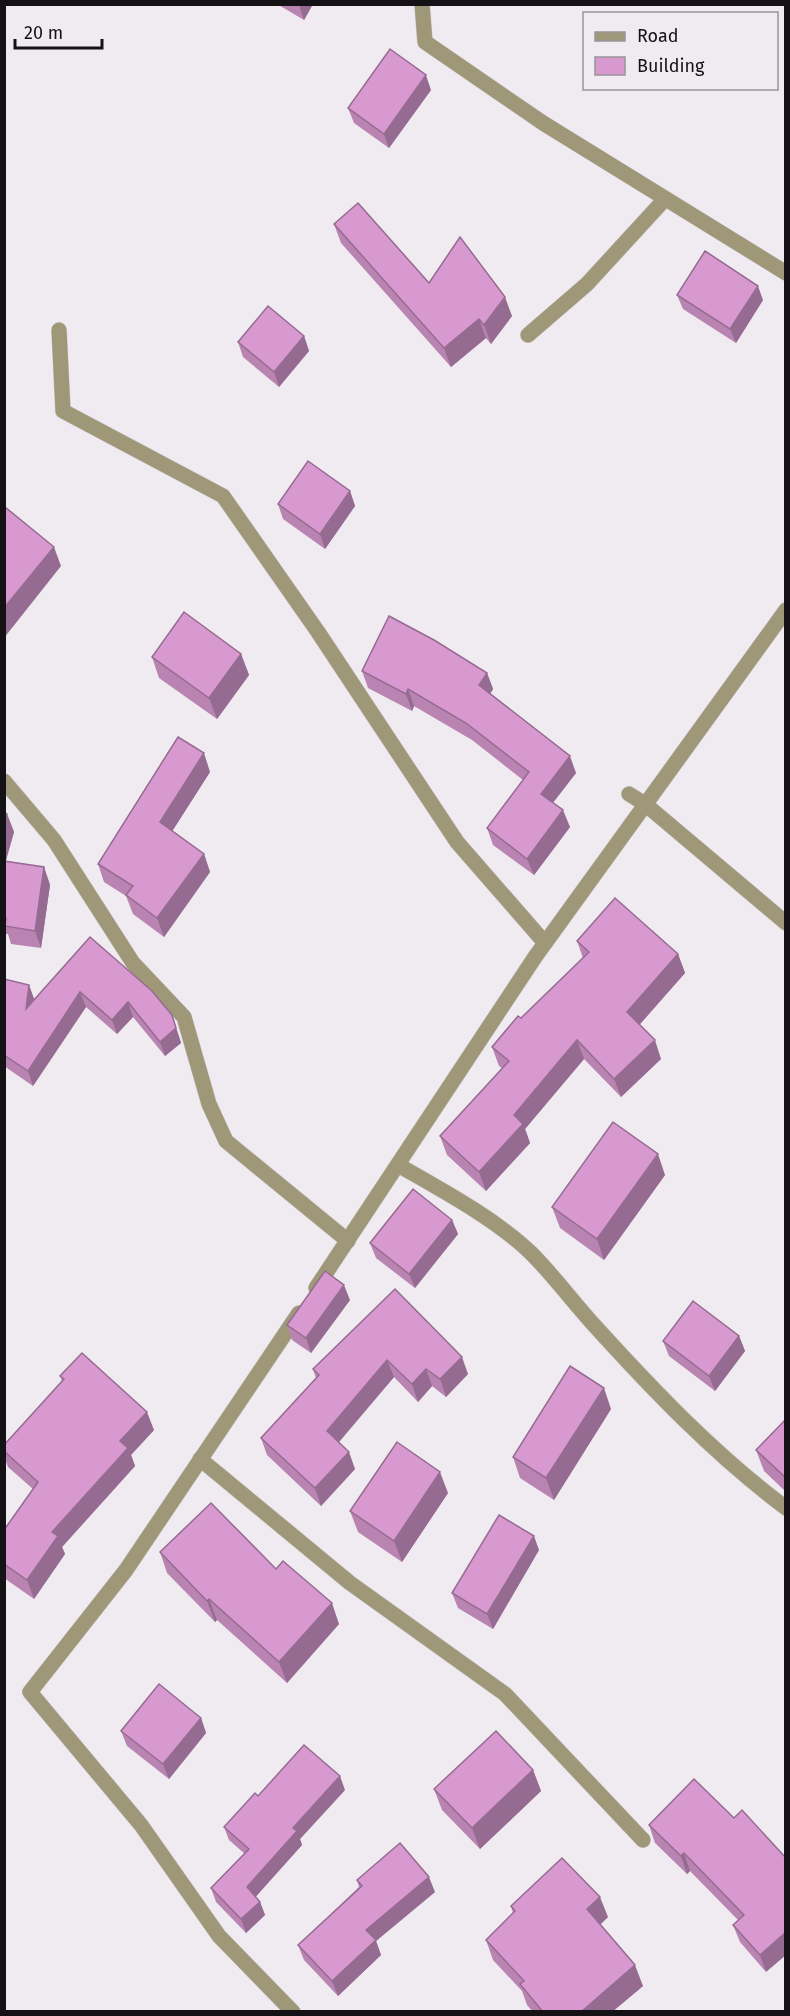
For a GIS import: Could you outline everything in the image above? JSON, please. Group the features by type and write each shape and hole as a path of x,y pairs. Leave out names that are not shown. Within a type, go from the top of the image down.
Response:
{"street":[{"path":"422,4 425,42 543,123 786,273"},
{"path":"528,335 587,284 665,199"},
{"path":"59,330 63,411 223,496 318,632 457,842 545,943"},
{"path":"293,2012 219,1936 141,1825 30,1692 126,1570 545,943 786,610"},
{"path":"4,781 54,840 133,963 184,1017 208,1104 226,1141 348,1241"},
{"path":"629,794 645,804 786,923"},
{"path":"398,1165 460,1201 530,1252 595,1326 682,1416 741,1475 786,1508"},
{"path":"200,1459 350,1583 505,1694 643,1840"}],"building":[{"path":"390,49 426,75 384,134 348,108"},
{"path":"358,203 429,283 460,237 505,297 484,325 479,319 444,348 334,224"},
{"path":"705,251 758,286 730,329 677,295"},
{"path":"268,306 304,336 274,372 238,342"},
{"path":"308,461 350,491 320,534 278,504"},
{"path":"4,508 54,547 4,608"},
{"path":"184,612 241,654 209,698 152,657"},
{"path":"389,616 434,640 487,673 479,685 570,756 541,794 563,810 527,859 487,828 529,772 466,723 408,689 406,694 362,671"},
{"path":"178,737 204,753 160,822 204,854 157,918 126,895 133,886 98,864"},
{"path":"4,861 44,867 35,931 5,926"},
{"path":"615,898 678,954 627,1012 655,1040 614,1079 577,1040 514,1115 523,1124 479,1172 440,1136 509,1061 492,1047 518,1016 521,1018 589,952 577,941"},
{"path":"90,937 152,991 172,1015 176,1028 160,1042 128,1002 112,1020 80,992 28,1071 4,1055 4,979 29,985 26,1009"},
{"path":"613,1122 658,1154 597,1239 552,1207"},
{"path":"413,1189 452,1220 409,1274 370,1243"},
{"path":"325,1271 344,1285 306,1338 287,1325"},
{"path":"395,1289 462,1357 440,1379 426,1369 412,1384 387,1360 327,1431 349,1452 315,1488 261,1438 319,1375 313,1369"},
{"path":"693,1301 739,1336 709,1376 663,1341"},
{"path":"82,1353 147,1412 120,1441 128,1448 52,1532 58,1536 27,1580 4,1564 4,1530 38,1482 4,1451 4,1445 64,1379 60,1376"},
{"path":"570,1366 604,1388 546,1478 513,1457"},
{"path":"786,1419 786,1478 756,1450"},
{"path":"397,1442 440,1472 394,1541 350,1511"},
{"path":"211,1503 276,1569 283,1561 332,1603 279,1662 209,1599 207,1601 160,1552"},
{"path":"499,1515 534,1536 487,1614 452,1593"},
{"path":"159,1684 201,1718 163,1764 121,1731"},
{"path":"496,1731 533,1770 472,1828 434,1789"},
{"path":"304,1745 340,1776 293,1828 297,1831 247,1887 260,1902 241,1919 211,1888 249,1849 224,1827 255,1793 258,1796"},
{"path":"694,1779 734,1818 742,1810 786,1858 786,1932 760,1955 733,1925 744,1915 684,1853 681,1856 649,1825"},
{"path":"400,1843 429,1877 366,1930 376,1940 332,1981 298,1945 362,1886 357,1880"},
{"path":"562,1858 600,1897 587,1909 635,1965 581,2012 543,2012 520,1984 524,1981 486,1940 515,1911 511,1906"}]}
